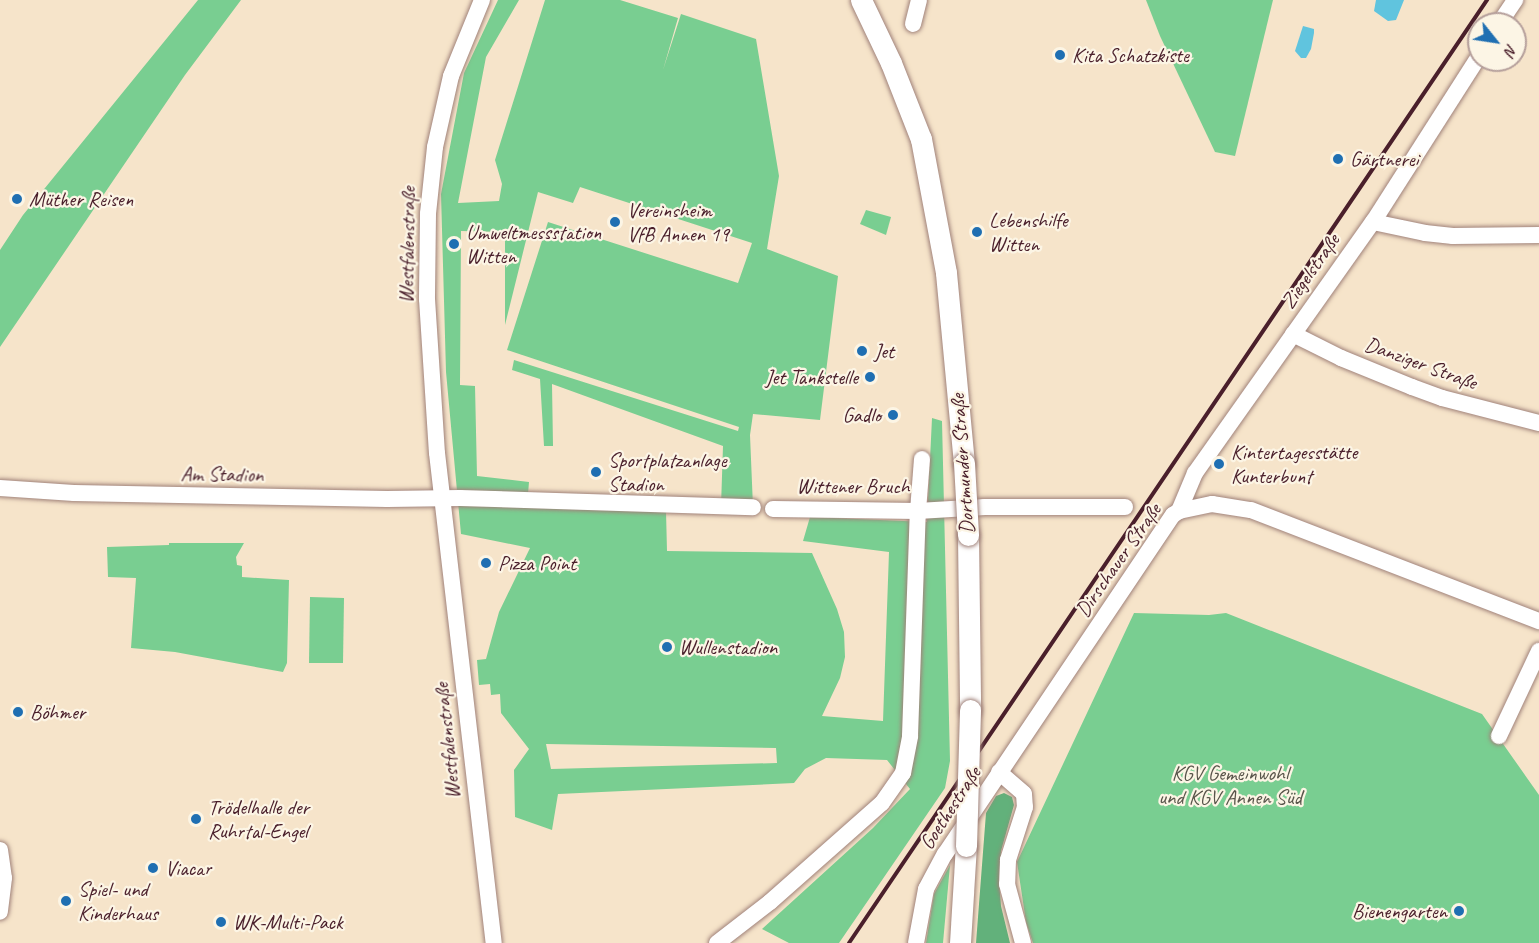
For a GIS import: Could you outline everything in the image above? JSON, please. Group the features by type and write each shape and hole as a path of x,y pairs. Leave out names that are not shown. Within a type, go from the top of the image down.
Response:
{"main road":[{"name":"Dortmunder Straße","path":"861,0 891,63 921,139 946,273 964,463 968,535 970,710 966,846 960,943"}],"street":[{"name":"Westfalenstraße","path":"482,0 451,76 430,179 427,239 429,347 443,498 494,943"},
{"path":"913,24 919,0"},
{"name":"Ziegelstraße","path":"1179,511 1195,473 1373,222 1469,72"},
{"path":"1373,222 1425,233 1453,236 1539,235"},
{"name":"Danziger Straße","path":"1293,333 1341,358 1442,398 1539,423"},
{"name":"Wittener Bruch","path":"922,459 925,511"},
{"name":"Am Stadion","path":"0,488 74,493 443,498"},
{"path":"443,498 753,507"},
{"name":"Dirschauer Straße","path":"999,772 1173,515 1179,511 1212,504 1251,510 1539,621"},
{"name":"Wittener Bruch","path":"773,509 925,511 1125,507"},
{"path":"717,943 770,902 882,803 903,773 910,736 925,511"},
{"path":"1499,736 1539,651"},
{"name":"Goethestraße","path":"916,943 927,889 945,854 999,772 1024,794 1024,807 1008,860 1007,884 1023,943"},
{"path":"0,850 4,878 0,912"}],"green space":[{"path":"198,0 241,0 185,75 0,347 0,250 23,215"},
{"path":"498,0 519,0 486,57 458,203 499,201 502,184 495,160 545,0 620,0 678,18 663,70 681,14 756,39 779,176 767,249 838,276 820,420 753,414 750,435 753,507 721,506 723,446 552,384 553,446 544,446 540,379 512,370 514,360 738,431 739,427 507,350 548,222 738,283 752,243 580,187 573,203 538,192 505,325 505,232 461,231 460,385 475,386 477,476 529,482 527,506 666,511 667,551 812,553 837,609 844,632 845,657 840,678 822,716 883,721 889,552 803,541 810,517 927,522 932,418 942,421 950,761 945,788 839,943 789,943 762,929 873,828 910,789 887,760 826,758 805,769 794,783 558,794 552,830 515,817 514,770 529,749 501,713 500,694 491,695 490,684 479,685 477,660 486,659 499,612 530,548 461,534 446,372 441,194 464,73","holes":["546,744 776,748 777,763 551,769"]},
{"path":"1146,0 1273,0 1235,156 1215,152 1160,36"},
{"path":"866,210 891,217 886,235 860,224"},
{"path":"169,543 244,543 236,557 237,565 242,566 242,577 289,580 287,663 283,672 175,652 131,648 136,578 108,577 107,547 169,545"},
{"path":"310,597 344,598 343,663 309,663"},
{"name":"KGV Gemeinwohl und KGV Annen Süd","path":"1134,613 1209,615 1226,613 1482,714 1539,795 1539,943 1033,943 1026,922 1017,862"},
{"path":"1004,793 1012,797 1014,805 1001,851 999,880 1001,906 1010,943 976,943 986,813 996,796"},
{"path":"950,865 943,943 926,943 934,894"}],"water":[{"path":"1376,0 1404,0 1396,20 1388,21 1374,11"},
{"path":"1303,26 1314,29 1311,49 1306,58 1301,58 1295,51"}],"railway":[{"path":"849,943 1487,0"}],"place":[{"name":"Kita Schatzkiste","path":"1060,55"},
{"name":"Gärtnerei","path":"1338,159"},
{"name":"Müther Reisen","path":"17,199"},
{"name":"Vereinsheim VfB Annen 19","path":"615,222"},
{"name":"Lebenshilfe Witten","path":"977,232"},
{"name":"Umweltmessstation Witten","path":"454,244"},
{"name":"Jet","path":"862,351"},
{"name":"Jet Tankstelle","path":"870,377"},
{"name":"Gadlo","path":"893,415"},
{"name":"Kintertagesstätte Kunterbunt","path":"1219,464"},
{"name":"Sportplatzanlage Stadion","path":"596,472"},
{"name":"Pizza Point","path":"486,563"},
{"name":"Wullenstadion","path":"667,647"},
{"name":"Böhmer","path":"18,712"},
{"name":"Trödelhalle der Ruhrtal-Engel","path":"196,819"},
{"name":"Viacar","path":"153,868"},
{"name":"Spiel- und Kinderhaus","path":"66,901"},
{"name":"Bienengarten","path":"1459,911"},
{"name":"WK-Multi-Pack","path":"221,922"}]}
